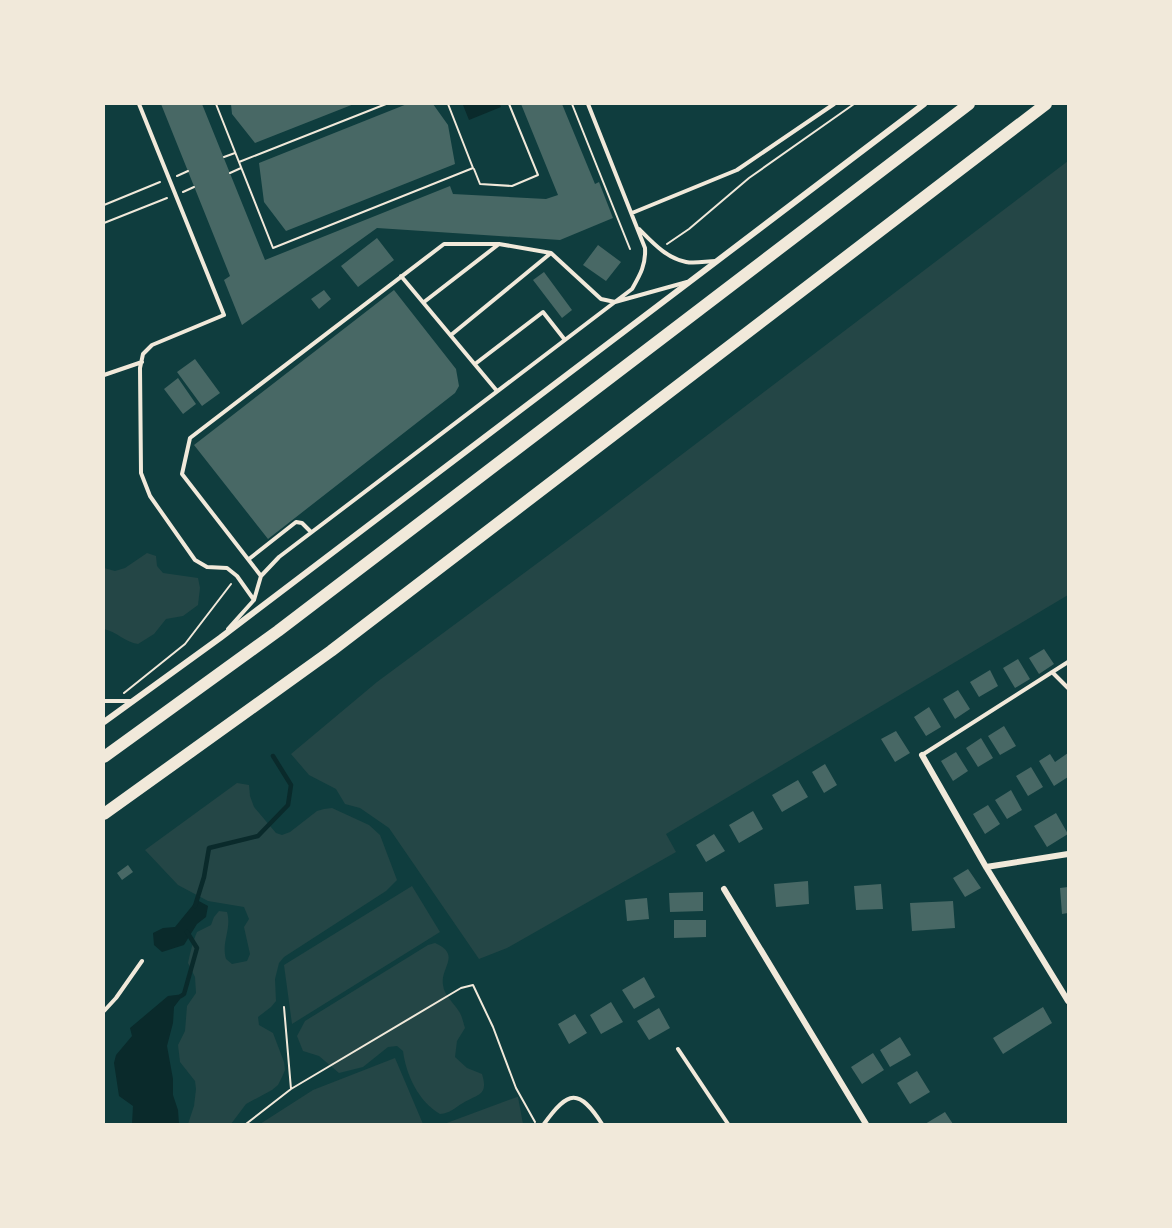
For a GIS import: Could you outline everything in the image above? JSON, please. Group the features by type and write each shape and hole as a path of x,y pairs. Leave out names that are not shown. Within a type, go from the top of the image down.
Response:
{"highway":[{"path":"104,757 278,631 969,104"},
{"path":"104,814 331,651 1046,104"}],"street":[{"path":"104,722 220,638 924,104"},
{"path":"922,755 986,867 1068,1001"},
{"path":"986,867 1068,854"},
{"path":"724,889 866,1125"}],"lane":[{"path":"139,104 224,315 152,345 143,354 141,362 141,473 150,496 195,560 207,567 227,568 237,576 254,600"},
{"path":"220,638 254,600 261,576 279,557 632,289 646,260 645,248 588,104"},
{"path":"632,213 737,170 834,104"},
{"path":"638,228 660,249 686,262 719,261"},
{"path":"261,576 182,474 190,438 444,244 499,244 551,253 602,299 615,302 693,281"},
{"path":"424,302 499,244"},
{"path":"451,335 551,253"},
{"path":"401,276 497,392"},
{"path":"475,364 543,312 565,340"},
{"path":"104,375 141,362"},
{"path":"249,559 296,522 302,523 311,532"},
{"path":"922,755 1068,662"},
{"path":"1052,672 1068,688"},
{"path":"104,701 132,701"},
{"path":"104,1011 142,962"},
{"path":"678,1049 728,1125"},
{"path":"544,1125 561,1103 568,1098 576,1097 584,1101 602,1125"}],"path":[{"path":"216,104 273,248 473,168"},
{"path":"239,162 387,104"},
{"path":"448,104 480,184 512,186 538,175 509,104"},
{"path":"572,104 630,249"},
{"path":"660,249 689,229 749,178 854,104"},
{"path":"224,157 235,153"},
{"path":"230,173 242,168"},
{"path":"104,205 188,171"},
{"path":"104,224 195,187"},
{"path":"118,694 124,693 185,644 237,576"},
{"path":"246,1125 291,1089 461,988 472,985 493,1028 516,1088 536,1125"},
{"path":"284,1007 291,1089"}],"shaded area":[{"path":"500,104 501,107 469,120 463,105"},
{"path":"1068,161 1068,595 666,834 676,852 507,948 479,959 389,828 360,808 345,804 336,789 309,775 291,754 377,682 601,516"},
{"path":"147,553 156,556 157,566 163,573 198,578 200,588 198,605 183,616 166,619 154,634 138,644 104,629 104,568 115,571 125,568"},
{"path":"237,783 249,785 254,807 276,833 282,835 290,832 317,811 332,808 369,825 380,835 397,880 386,891 284,957 279,963 275,979 276,1001 258,1017 259,1025 273,1033 284,1062 285,1070 278,1085 246,1104 231,1124 188,1124 194,1106 195,1081 180,1062 178,1045 185,1031 187,1006 196,993 195,977 188,963 193,943 197,932 211,925 219,911 227,912 226,959 232,964 247,961 250,954 244,927 249,919 244,907 208,901 178,885 145,850"},
{"path":"412,886 440,932 292,1024 284,965"},
{"path":"197,900 208,906 206,917 197,924 184,945 162,952 154,945 153,933 163,928 175,927"},
{"path":"435,943 447,952 449,957 443,979 444,989 459,1012 465,1028 457,1041 455,1057 467,1068 482,1074 484,1081 483,1090 477,1096 440,1114 420,1095 410,1078 403,1051 397,1046 388,1047 363,1067 339,1073 319,1056 303,1051 297,1036 305,1021 428,945"},
{"path":"184,994 174,1007 173,1023 167,1046 179,1124 132,1124 133,1106 119,1096 114,1063 116,1055 132,1036 130,1028 168,996"},
{"path":"395,1058 423,1124 260,1124 313,1090"},
{"path":"517,1097 523,1124 444,1124"}],"building":[{"path":"161,104 202,104 265,260 450,186 453,194 546,199 558,195 521,104 562,104 595,184 599,182 613,218 560,240 377,228 242,325 224,280 230,276"},
{"path":"231,104 354,104 255,143 232,114"},
{"path":"407,104 433,104 448,125 455,164 286,231 264,202 259,163"},
{"path":"377,238 394,260 358,287 341,266"},
{"path":"598,245 621,262 606,281 583,265"},
{"path":"544,272 572,310 562,318 533,280"},
{"path":"324,290 331,299 319,309 311,299"},
{"path":"394,290 456,369 459,386 455,393 268,539 194,445"},
{"path":"195,359 220,393 202,406 177,372"},
{"path":"178,378 196,404 183,414 164,389"},
{"path":"1044,649 1054,664 1039,674 1029,658"},
{"path":"1018,659 1030,679 1015,688 1003,668"},
{"path":"990,670 998,686 979,697 970,682"},
{"path":"958,690 970,709 955,719 943,699"},
{"path":"929,707 941,727 926,736 914,717"},
{"path":"1004,726 1016,746 1000,755 988,736"},
{"path":"896,731 910,753 895,762 881,739"},
{"path":"981,738 993,758 978,767 966,748"},
{"path":"956,752 968,771 953,781 941,761"},
{"path":"1068,753 1068,777 1054,786 1039,761 1050,754 1055,762"},
{"path":"825,764 837,785 824,793 812,772"},
{"path":"1031,767 1043,787 1028,796 1016,776"},
{"path":"798,780 808,797 782,812 772,795"},
{"path":"1011,790 1022,810 1007,819 995,800"},
{"path":"988,805 1000,824 985,834 973,814"},
{"path":"753,811 763,829 739,843 729,825"},
{"path":"1056,813 1068,834 1047,847 1034,826"},
{"path":"714,834 725,851 706,862 696,845"},
{"path":"128,865 133,872 122,880 117,873"},
{"path":"968,869 981,888 965,897 953,878"},
{"path":"808,881 809,904 776,907 774,884"},
{"path":"881,884 883,909 856,910 854,886"},
{"path":"1068,887 1068,913 1062,914 1060,888"},
{"path":"703,892 703,911 670,912 669,893"},
{"path":"647,898 649,919 627,921 625,900"},
{"path":"953,901 955,928 912,931 910,903"},
{"path":"674,920 706,920 706,937 674,938"},
{"path":"644,977 655,997 634,1009 622,990"},
{"path":"611,1002 623,1022 601,1034 590,1015"},
{"path":"1043,1007 1052,1023 1003,1054 993,1038"},
{"path":"659,1008 670,1028 649,1040 637,1021"},
{"path":"575,1014 587,1033 569,1044 558,1024"},
{"path":"900,1037 911,1055 890,1067 880,1050"},
{"path":"873,1053 884,1070 862,1084 851,1067"},
{"path":"917,1071 930,1092 910,1104 897,1083"},
{"path":"945,1112 953,1124 925,1124"}],"waterway":[{"path":"195,906 204,877 209,848 258,836 288,805 291,785 273,756"},
{"path":"181,996 184,994 197,948 187,932"}]}
